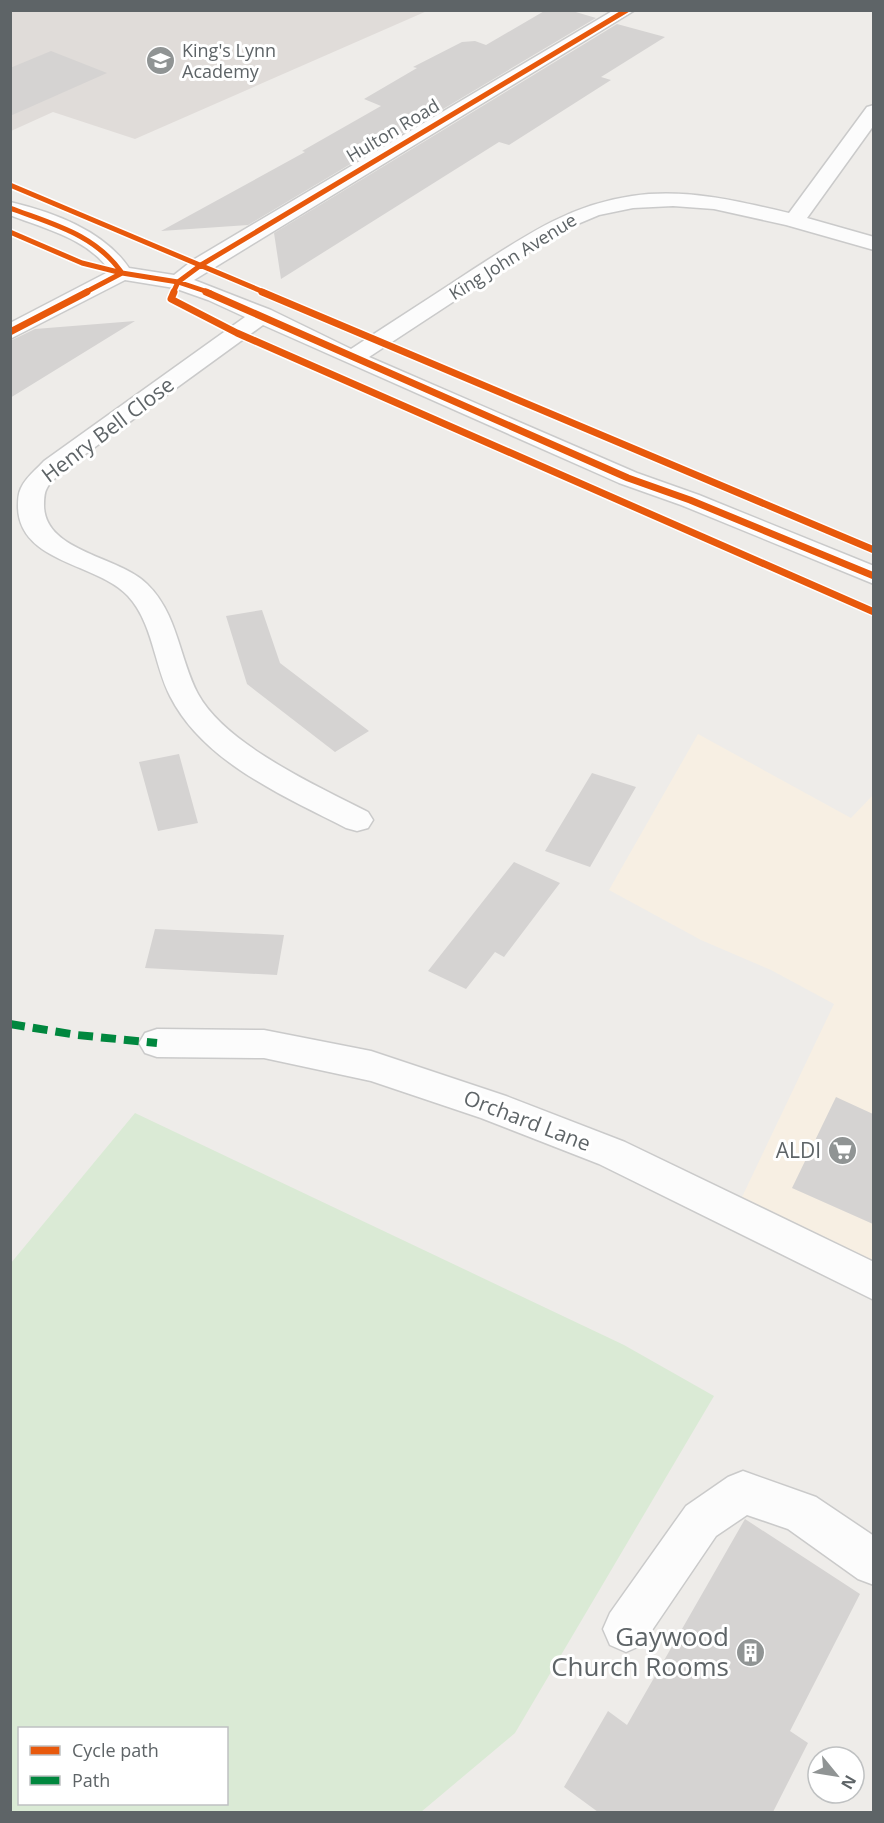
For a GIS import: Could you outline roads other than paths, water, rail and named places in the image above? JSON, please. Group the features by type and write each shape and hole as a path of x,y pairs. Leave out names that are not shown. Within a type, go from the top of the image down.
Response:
{"street":[{"name":"Hulton Road","path":"178,282 201,265 627,10"},
{"path":"794,221 873,111"},
{"name":"King John Avenue","path":"352,358 554,227 570,218 595,210 624,204 686,199 752,209 873,244"},
{"path":"10,208 79,234 96,244 115,260 122,273"},
{"path":"10,332 122,273 178,282 263,315 352,358 628,477 710,508 873,576"},
{"name":"Henry Bell Close","path":"263,315 53,466 34,487 30,508 33,527 48,541 109,571 137,588 154,614 186,697 206,726 241,754 304,793 357,820"},
{"name":"Orchard Lane","path":"157,1043 264,1044 371,1066 493,1107 612,1154 873,1282"},
{"path":"626,1629 701,1521 743,1492 801,1512 873,1563"}],"place":[{"name":"King's Lynn Academy","path":"161,61"},
{"name":"ALDI","path":"842,1151"},
{"name":"Gaywood Church Rooms","path":"750,1652"}]}
